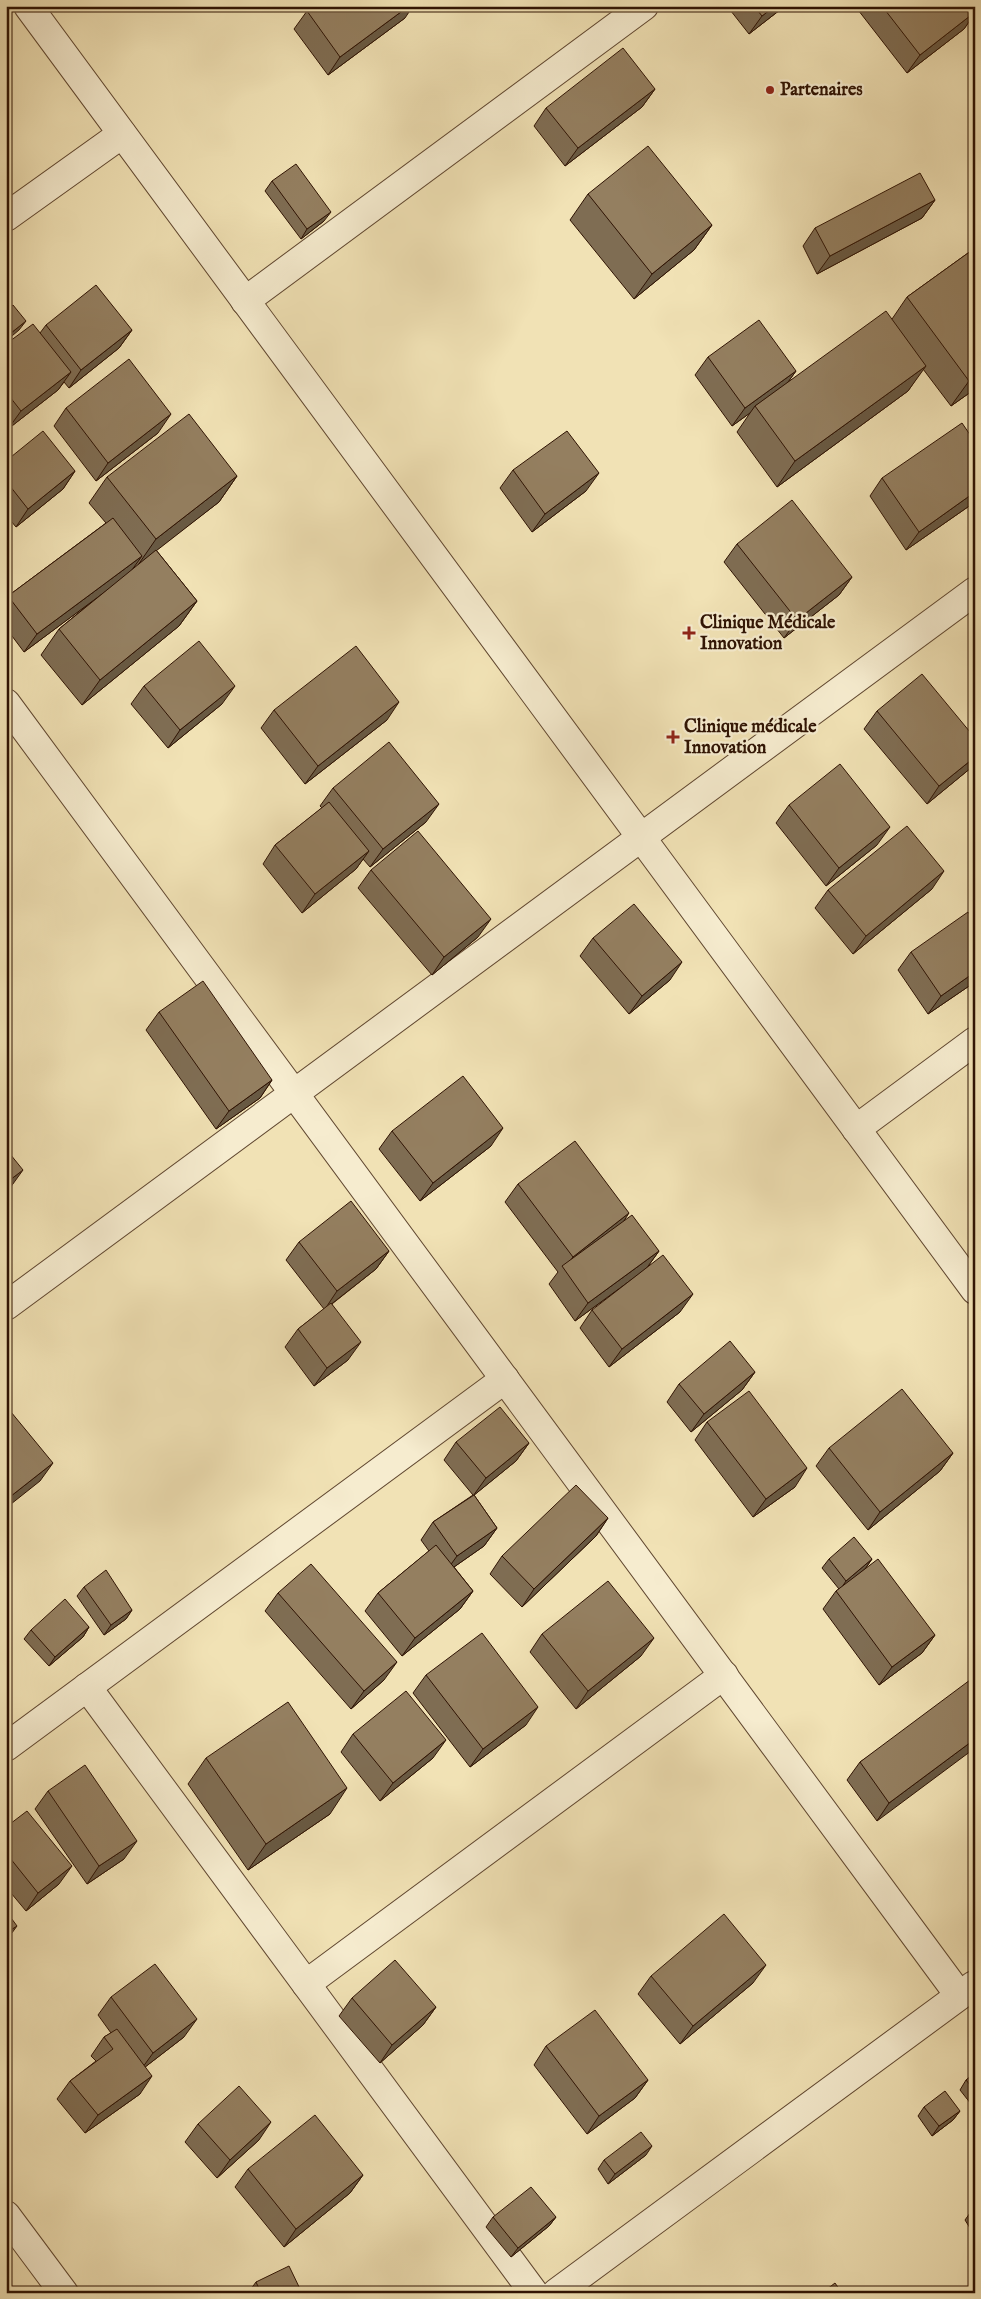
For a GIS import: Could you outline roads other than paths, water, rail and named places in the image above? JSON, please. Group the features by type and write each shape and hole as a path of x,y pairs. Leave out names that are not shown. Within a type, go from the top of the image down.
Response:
{"street":[{"path":"28,6 975,1290"},
{"path":"245,301 644,6"},
{"path":"6,217 122,134"},
{"path":"6,1306 975,591"},
{"path":"6,703 724,1676 967,1990 556,2293"},
{"path":"856,1129 975,1042"},
{"path":"6,1746 505,1379"},
{"path":"306,1984 724,1676"},
{"path":"87,1687 534,2293"},
{"path":"6,2215 64,2293"}],"place":[{"name":"Partenaires","path":"770,90"},
{"name":"Clinique Médicale Innovation","path":"689,633"},
{"name":"Clinique médicale Innovation","path":"673,737"}]}
